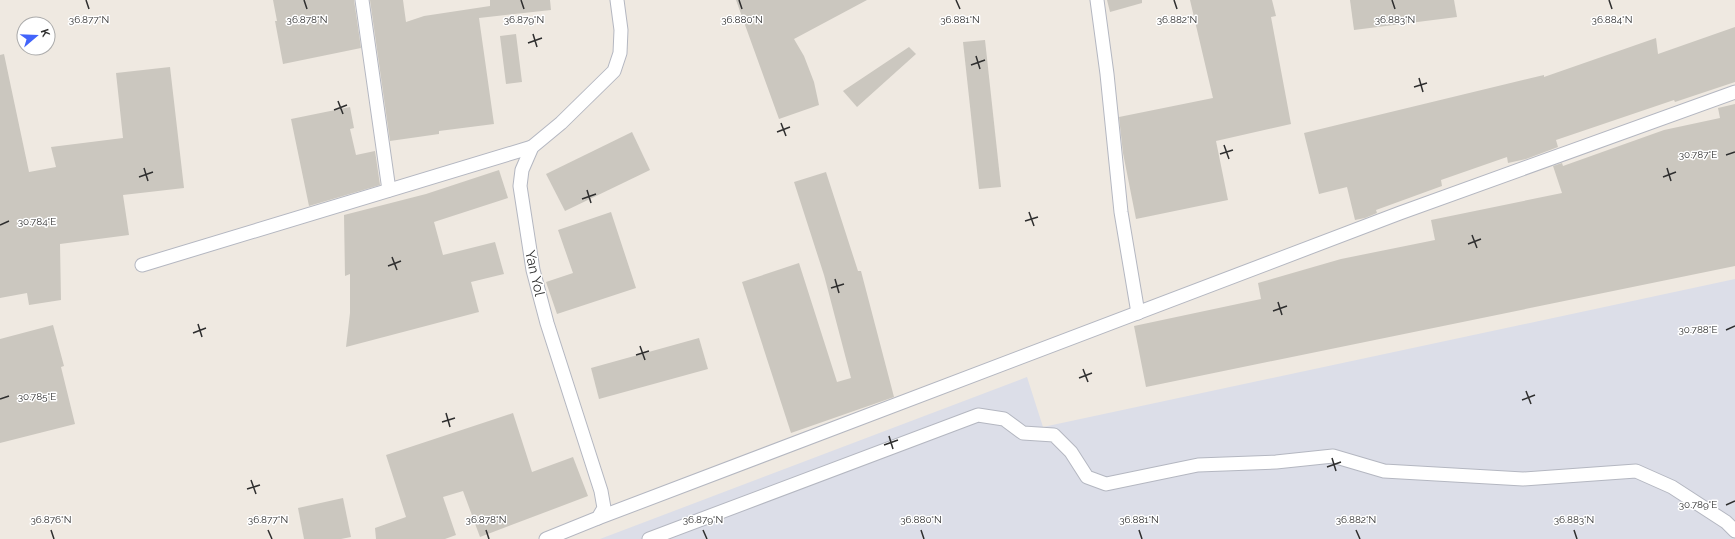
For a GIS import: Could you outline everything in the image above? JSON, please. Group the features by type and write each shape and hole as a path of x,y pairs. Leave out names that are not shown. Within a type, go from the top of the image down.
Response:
{"street":[{"path":"362,0 389,190"},
{"name":"Yan Yol","path":"598,518 604,508 601,491 547,323 533,270 520,186 522,170 532,147 561,123 614,71 620,53 621,30 617,0"},
{"path":"1097,0 1107,74 1121,212 1138,312"},
{"path":"546,539 1138,312 1400,214 1735,92"},
{"path":"142,265 532,147"},
{"path":"648,539 978,415 1004,419 1023,433 1054,435 1071,452 1087,477 1106,484 1198,465 1276,462 1333,456 1384,471 1524,479 1636,471 1672,487 1726,522 1735,531"}],"shaded area":[{"path":"1735,279 1735,539 600,539 1027,377 1043,427"}],"building":[{"path":"273,0 354,0 361,48 283,64 275,21 277,21"},
{"path":"370,0 403,0 406,22 424,16 490,6 490,0 550,0 551,10 479,18 494,124 439,131 439,134 390,141"},
{"path":"736,0 867,0 794,39 804,56 814,82 819,105 779,119"},
{"path":"1107,0 1142,0 1142,3 1110,12"},
{"path":"1190,0 1272,0 1276,16 1271,17 1291,124 1216,141 1228,200 1136,219 1123,153 1119,117 1213,98"},
{"path":"1350,0 1454,0 1457,17 1354,30"},
{"path":"1735,27 1735,82 1675,102 1674,100 1556,140 1558,147 1526,159 1508,163 1507,157 1441,180 1442,186 1376,210 1377,213 1365,218 1355,220 1347,187 1319,194 1304,133 1544,75 1544,77 1656,38 1658,54"},
{"path":"516,34 522,82 506,84 500,36"},
{"path":"985,40 1001,187 979,189 963,42"},
{"path":"909,47 916,54 857,107 843,91"},
{"path":"4,54 29,172 56,167 51,147 123,138 116,73 170,67 184,188 123,195 129,235 60,244 61,300 29,305 27,293 0,298 0,55"},
{"path":"1735,104 1735,266 1146,387 1134,326 1261,299 1258,283 1341,259 1435,240 1431,220 1562,193 1553,166 1562,163 1563,166 1664,130 1720,118 1718,108"},
{"path":"350,107 354,128 350,129 356,155 375,151 380,185 309,206 291,119"},
{"path":"632,132 650,170 565,211 546,174"},
{"path":"499,170 508,198 434,222 443,255 495,242 504,274 471,282 479,312 346,347 350,313 350,274 345,276 344,215 426,194"},
{"path":"826,172 858,271 861,271 894,397 791,433 742,282 799,263 837,382 851,378 824,275 794,182"},
{"path":"611,212 636,288 557,314 546,282 573,273 558,230"},
{"path":"53,325 64,366 61,367 75,424 0,443 0,339"},
{"path":"699,338 708,369 599,399 591,368"},
{"path":"513,413 532,472 573,457 588,496 480,537 463,491 443,497 456,535 445,539 376,539 375,528 406,517 386,455"},
{"path":"343,498 351,537 341,539 304,539 298,508"}]}
